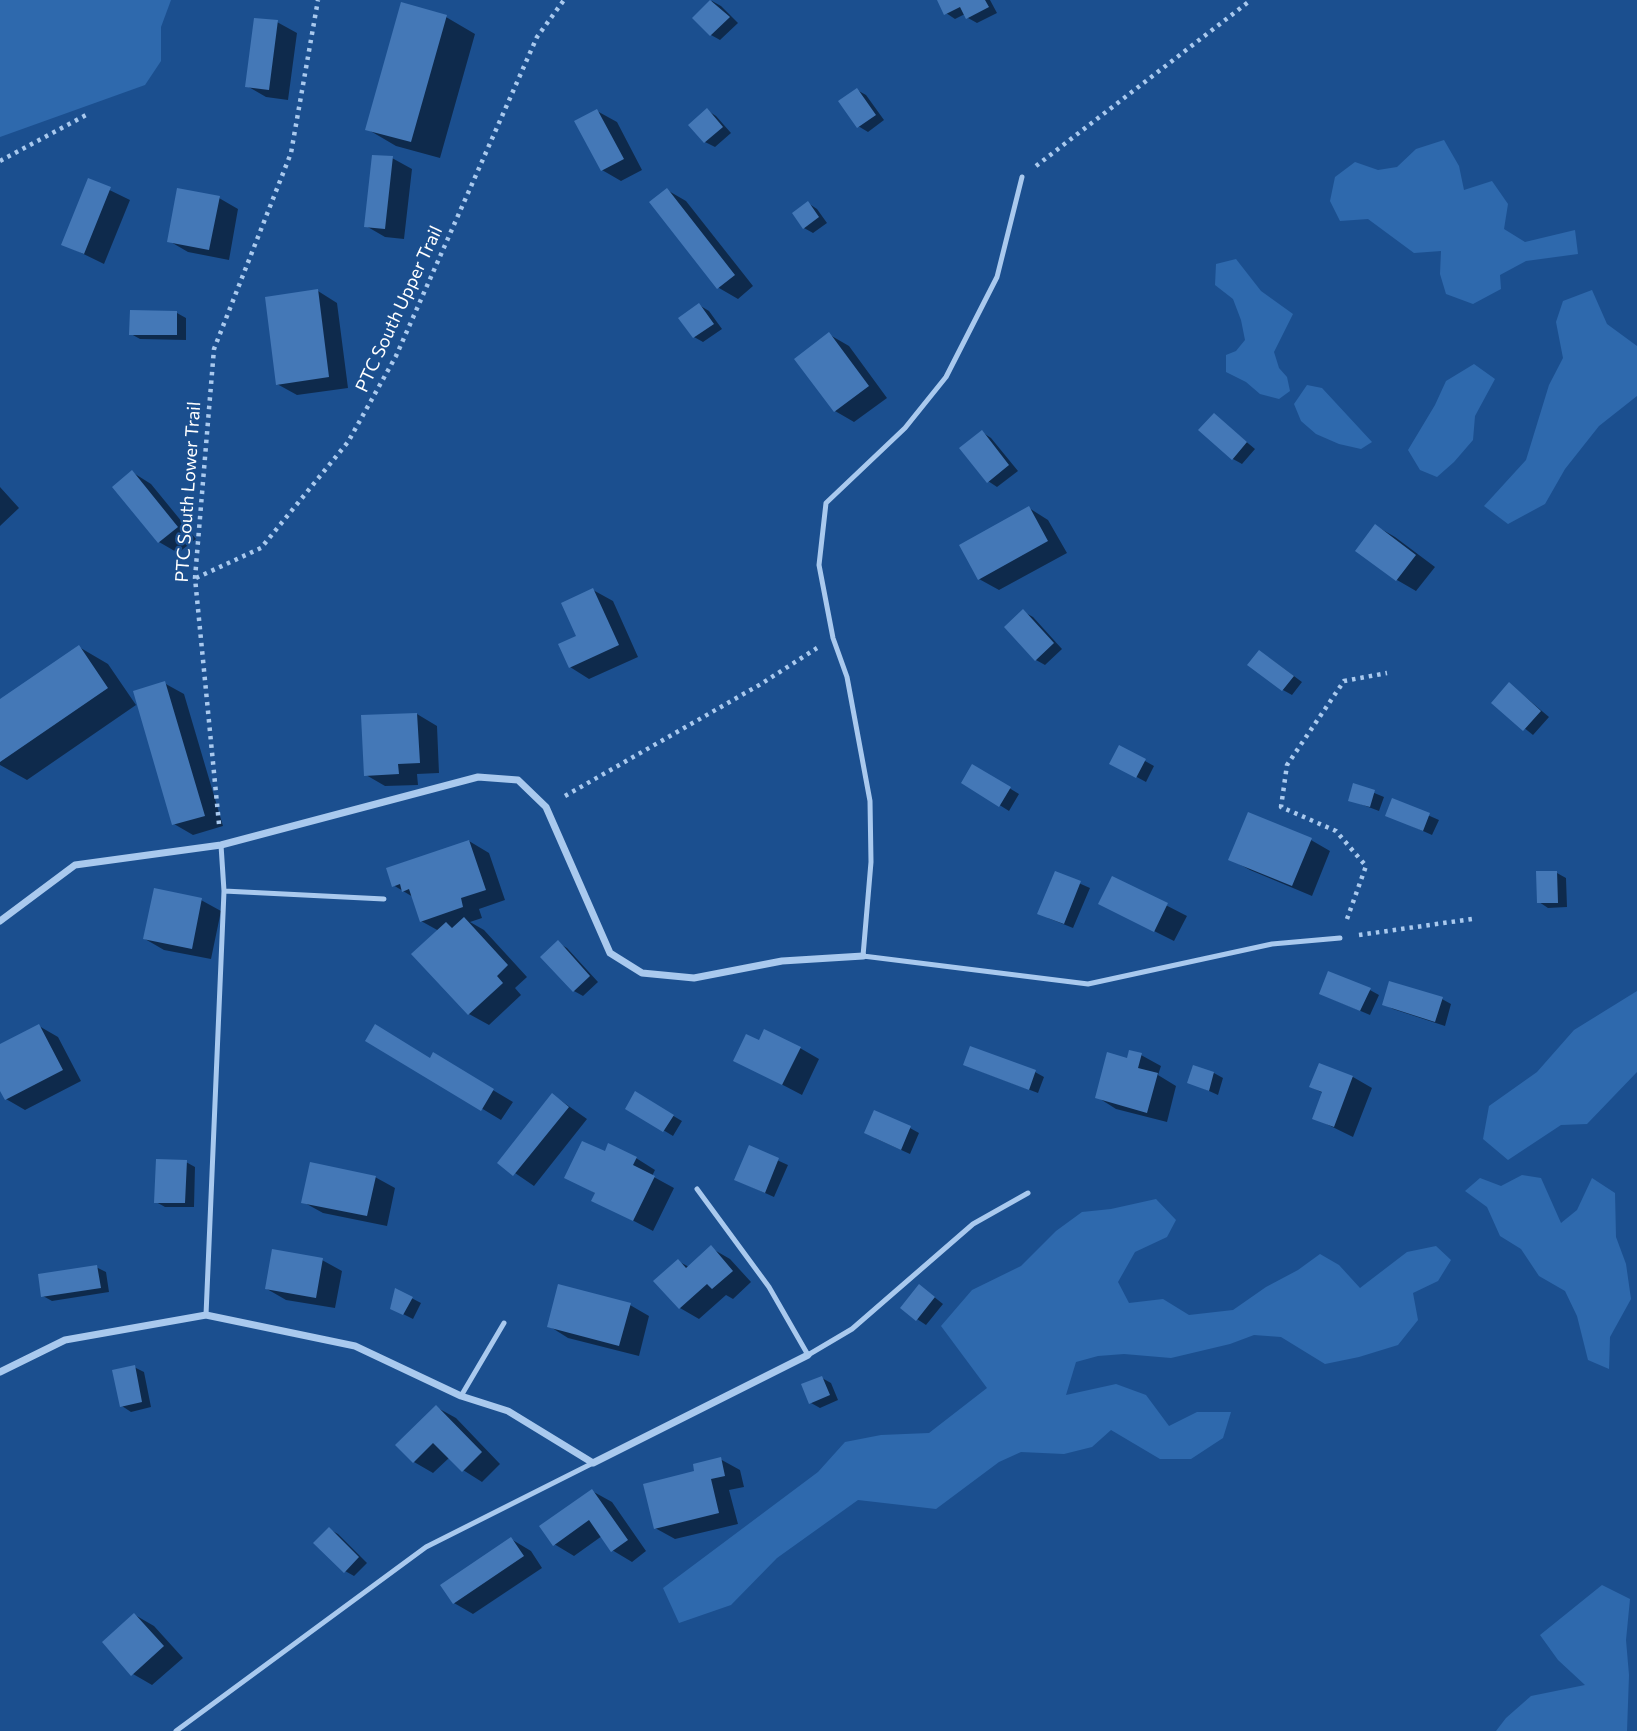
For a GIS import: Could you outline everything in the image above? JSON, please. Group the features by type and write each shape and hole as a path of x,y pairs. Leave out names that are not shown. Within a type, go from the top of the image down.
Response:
{"street":[{"path":"0,921 75,865 221,845 478,777 518,779 546,807 610,953 642,973 694,978 782,961 863,956"},
{"path":"0,1372 65,1340 206,1315 355,1346 461,1396 508,1411 593,1463 808,1355"}],"lane":[{"path":"1021,177 997,277 946,377 905,428 826,503 819,565 833,638 847,677 870,801 871,862 863,956 1088,984 1272,944 1340,938"},
{"path":"206,1315 224,891 221,845"},
{"path":"224,891 384,899"},
{"path":"697,1189 769,1287 808,1355 852,1329 972,1224 1028,1193"},
{"path":"461,1396 504,1322"},
{"path":"176,1731 426,1547 593,1463"}],"path":[{"name":"PTC South Lower Trail","path":"221,845 195,578 214,349 291,153 318,0"},
{"name":"PTC South Upper Trail","path":"195,578 261,548 348,442 396,356 537,37 564,0"},
{"path":"1021,177 1251,0"},
{"path":"0,161 86,115"},
{"path":"546,807 761,684 833,638"},
{"path":"1387,673 1344,681 1287,765 1281,807 1336,831 1366,866 1340,938 1472,919"}],"shaded area":[{"path":"0,0 171,0 161,27 161,61 145,85 0,137"},
{"path":"1444,140 1459,166 1464,190 1492,181 1508,204 1504,229 1525,242 1575,230 1578,254 1526,261 1500,275 1501,289 1473,304 1446,294 1440,274 1441,251 1414,253 1368,219 1340,221 1330,201 1335,177 1355,162 1378,170 1397,167 1416,149"},
{"path":"1236,259 1261,291 1293,314 1274,352 1279,368 1287,377 1290,391 1279,399 1260,394 1246,382 1226,372 1226,355 1236,351 1245,340 1233,299 1215,285 1216,264"},
{"path":"1592,290 1607,324 1637,346 1637,396 1599,426 1565,469 1545,504 1508,524 1484,506 1526,460 1549,385 1563,358 1556,322 1563,301"},
{"path":"1474,364 1495,379 1475,416 1473,440 1437,477 1420,470 1408,450 1446,381"},
{"path":"1307,385 1322,388 1372,442 1361,449 1339,444 1316,434 1301,421 1294,404"},
{"path":"1637,991 1637,1072 1587,1124 1561,1125 1508,1160 1483,1139 1489,1106 1537,1072 1574,1030"},
{"path":"1522,1175 1541,1178 1561,1223 1577,1210 1592,1178 1615,1193 1616,1237 1626,1264 1631,1299 1610,1337 1609,1369 1588,1360 1577,1316 1565,1291 1539,1276 1521,1249 1500,1236 1487,1207 1465,1191 1480,1178 1501,1186"},
{"path":"1156,1199 1176,1220 1167,1237 1135,1252 1118,1282 1129,1303 1163,1299 1189,1315 1233,1310 1320,1254 1339,1265 1360,1288 1407,1252 1436,1246 1451,1260 1438,1281 1413,1293 1418,1320 1398,1345 1359,1357 1325,1364 1281,1337 1254,1335 1230,1344 1171,1358 1124,1354 1098,1356 1076,1362 1066,1395 1116,1384 1146,1395 1169,1426 1197,1412 1231,1412 1223,1438 1191,1459 1160,1459 1111,1430 1092,1447 1064,1454 1021,1452 999,1462 936,1509 858,1500 777,1558 731,1605 679,1623 663,1588 818,1472 845,1442 881,1435 929,1433 987,1388 941,1326 972,1290 1021,1266 1056,1231 1082,1212"},
{"path":"1602,1585 1630,1599 1626,1640 1629,1675 1627,1731 1496,1731 1506,1718 1531,1696 1585,1685 1558,1660 1540,1635"}],"building":[{"path":"710,0 730,17 710,36 692,18"},
{"path":"937,0 985,0 989,7 966,19 960,7 944,15"},
{"path":"401,2 447,15 411,142 365,130"},
{"path":"254,18 278,20 269,90 245,87"},
{"path":"857,88 876,115 857,128 838,101"},
{"path":"707,108 723,127 704,143 688,125"},
{"path":"597,109 624,159 601,171 574,121"},
{"path":"372,155 393,156 385,229 364,227"},
{"path":"88,178 111,187 84,254 61,245"},
{"path":"177,188 220,196 209,250 167,242"},
{"path":"667,188 735,275 717,289 649,202"},
{"path":"808,201 819,217 803,229 792,213"},
{"path":"318,289 329,377 276,385 265,297"},
{"path":"699,303 714,324 693,338 678,318"},
{"path":"130,310 177,311 177,335 129,335"},
{"path":"829,332 869,386 834,412 794,359"},
{"path":"1214,413 1247,442 1232,460 1198,430"},
{"path":"982,430 1009,465 987,483 959,448"},
{"path":"132,470 178,527 158,543 112,487"},
{"path":"1029,506 1048,541 978,580 959,545"},
{"path":"1375,524 1416,555 1396,581 1355,551"},
{"path":"593,588 619,645 569,668 558,644 576,636 561,603"},
{"path":"1023,609 1054,643 1035,661 1004,627"},
{"path":"79,645 108,688 0,762 0,699"},
{"path":"1259,650 1294,676 1282,691 1247,665"},
{"path":"165,681 205,816 172,825 133,691"},
{"path":"1509,682 1541,711 1523,731 1491,703"},
{"path":"417,713 420,763 398,764 399,774 364,776 361,715"},
{"path":"1119,745 1146,759 1136,778 1109,764"},
{"path":"972,764 1011,787 999,807 961,783"},
{"path":"1353,783 1375,790 1370,807 1348,801"},
{"path":"1392,798 1430,813 1423,831 1385,816"},
{"path":"1248,812 1312,838 1292,886 1228,860"},
{"path":"469,840 486,890 461,898 463,907 420,922 409,889 402,892 400,884 392,887 386,868"},
{"path":"1055,871 1081,881 1064,924 1037,914"},
{"path":"1536,871 1557,871 1558,903 1537,903"},
{"path":"1112,876 1168,903 1154,932 1098,904"},
{"path":"154,888 202,898 192,949 143,939"},
{"path":"464,917 508,965 497,976 503,983 468,1015 411,954 446,922 452,928"},
{"path":"558,940 590,976 573,992 540,957"},
{"path":"1328,971 1371,988 1360,1011 1319,994"},
{"path":"1389,981 1443,997 1435,1022 1382,1005"},
{"path":"39,1024 63,1070 5,1100 0,1091 0,1044"},
{"path":"375,1024 430,1058 433,1052 494,1089 481,1111 365,1041"},
{"path":"764,1029 801,1047 782,1085 733,1061 746,1034 759,1040"},
{"path":"970,1046 1036,1070 1029,1090 963,1065"},
{"path":"1129,1050 1142,1053 1138,1068 1158,1073 1147,1113 1095,1098 1107,1052 1127,1058"},
{"path":"1319,1063 1353,1076 1334,1127 1312,1119 1322,1092 1309,1087"},
{"path":"1193,1065 1214,1072 1209,1091 1187,1083"},
{"path":"635,1091 674,1115 663,1132 625,1109"},
{"path":"552,1093 569,1107 513,1176 497,1163"},
{"path":"874,1110 911,1126 901,1150 864,1133"},
{"path":"582,1141 605,1151 608,1143 637,1157 633,1165 655,1176 633,1221 591,1201 595,1193 564,1178"},
{"path":"749,1145 779,1158 765,1193 734,1180"},
{"path":"156,1159 187,1160 185,1203 154,1203"},
{"path":"310,1162 376,1176 367,1216 301,1203"},
{"path":"711,1245 733,1271 712,1289 707,1284 679,1309 653,1281 678,1259 686,1268"},
{"path":"272,1249 323,1258 316,1298 265,1289"},
{"path":"97,1265 101,1288 41,1297 38,1274"},
{"path":"558,1284 631,1303 619,1346 547,1327"},
{"path":"919,1284 935,1297 916,1321 900,1308"},
{"path":"395,1288 413,1297 403,1315 390,1309"},
{"path":"135,1365 142,1402 120,1407 112,1370"},
{"path":"822,1376 830,1395 809,1404 801,1384"},
{"path":"436,1405 482,1452 462,1472 433,1443 413,1463 395,1445"},
{"path":"721,1457 725,1476 711,1479 719,1513 654,1529 643,1484 694,1471 693,1464"},
{"path":"592,1489 628,1540 611,1552 589,1520 553,1546 539,1526"},
{"path":"329,1527 359,1557 344,1573 313,1543"},
{"path":"511,1537 524,1556 453,1604 440,1585"},
{"path":"134,1613 164,1646 131,1676 102,1642"}]}
